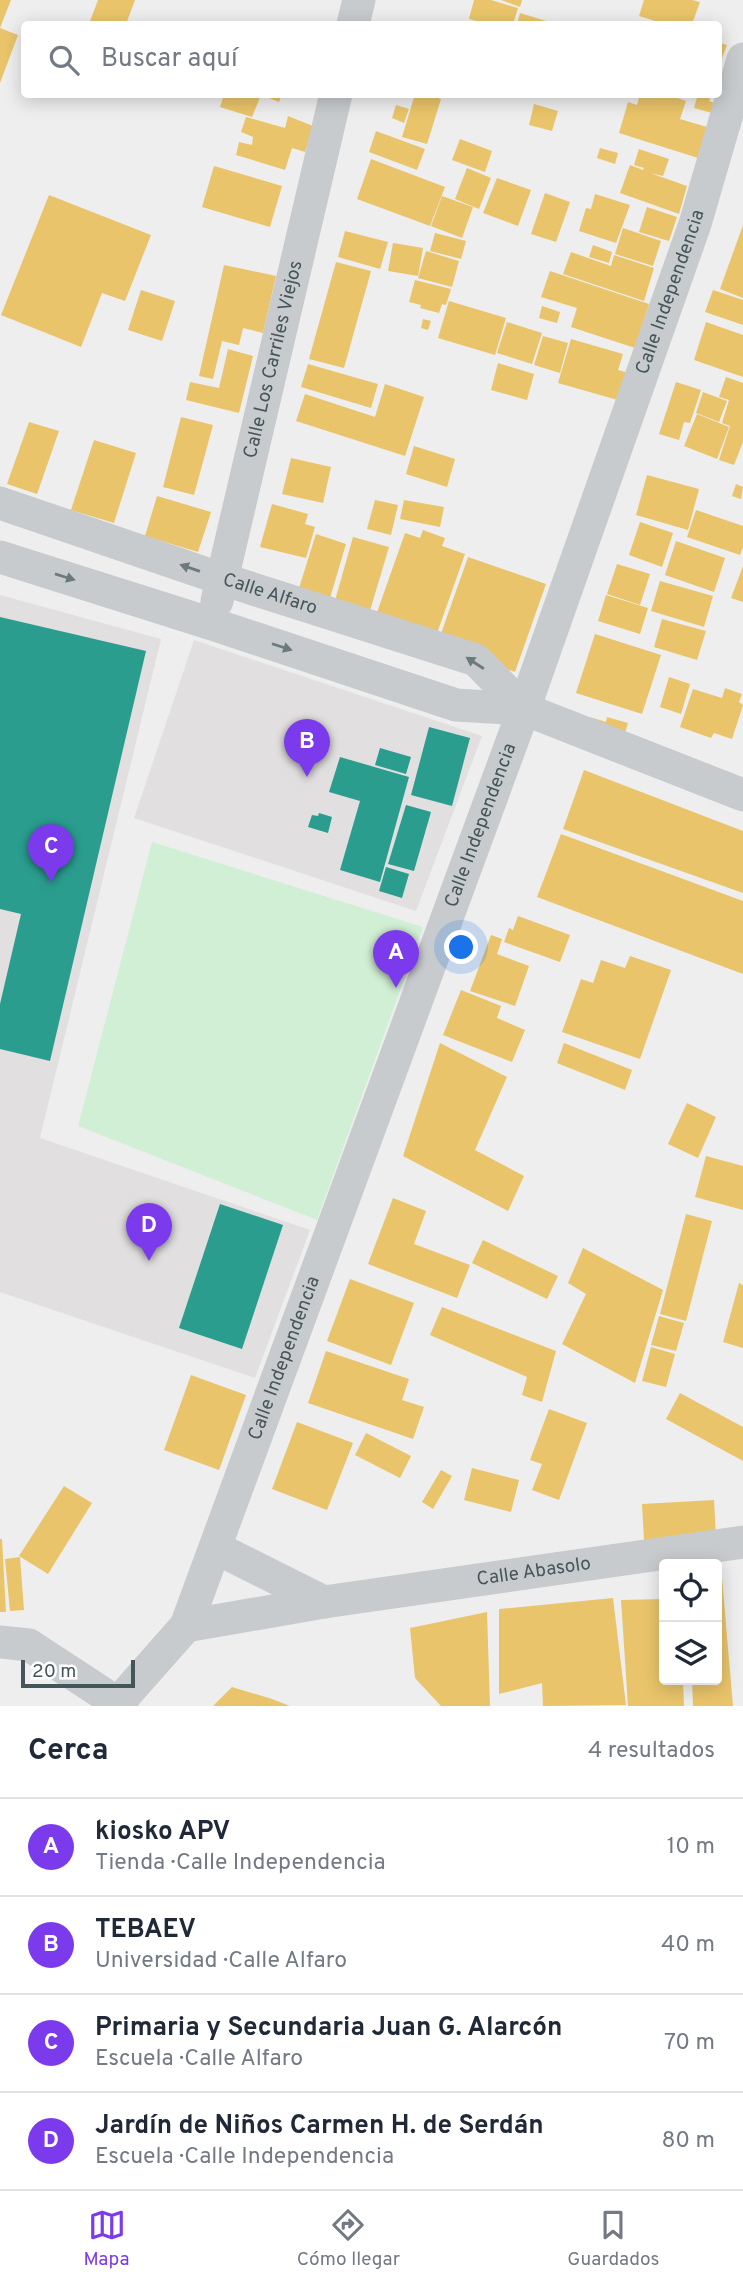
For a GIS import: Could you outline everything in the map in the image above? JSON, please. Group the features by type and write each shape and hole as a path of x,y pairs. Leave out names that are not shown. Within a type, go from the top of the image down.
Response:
{"street":[{"path":"354,21 359,0"},
{"name":"Calle Independencia","path":"186,1626 524,709 695,224 743,60"},
{"name":"Calle Los Carriles Viejos","path":"212,624 335,98"},
{"name":"Calle Alfaro","path":"0,503 222,579 476,660 524,709"},
{"name":"Calle Alfaro","path":"0,557 456,705 524,709 743,795"},
{"name":"Calle Abasolo","path":"186,1626 324,1602 743,1542"},
{"path":"216,1548 324,1602"},
{"path":"0,1642 29,1645 120,1705 186,1626"}],"shaded area":[{"path":"0,595 161,639 40,1138 310,1230 255,1378 0,1292"},
{"path":"194,640 482,736 416,911 134,818"}],"green space":[{"path":"152,842 423,927 317,1220 78,1126"}],"building: Viviendas":[{"path":"0,0 11,0 0,28"},
{"path":"98,0 135,0 127,21 90,21"},
{"path":"474,0 491,0 518,8 514,21 469,19"},
{"path":"501,0 522,0 520,7"},
{"path":"644,0 700,2 693,21 655,21 639,16"},
{"path":"520,13 546,21 518,21"},
{"path":"0,28 18,35 0,83"},
{"path":"722,43 727,45 722,58"},
{"path":"223,98 260,98 252,117 220,107"},
{"path":"414,98 441,99 427,144 402,137"},
{"path":"639,98 677,98 686,101 680,119 707,127 698,158 619,133 628,102 637,105"},
{"path":"697,98 710,98 709,101 715,103 712,113 694,108"},
{"path":"534,104 558,111 552,131 529,125"},
{"path":"396,105 409,109 404,123 392,118"},
{"path":"288,116 313,126 305,152 292,148 285,170 236,155 239,142 252,145 253,137 241,132 246,117 285,128"},
{"path":"376,131 425,149 417,170 369,152"},
{"path":"460,139 492,151 485,172 452,160"},
{"path":"600,148 618,153 615,164 597,158"},
{"path":"639,149 669,159 663,176 650,173 687,186 679,214 620,193 630,165 643,170 644,168 634,165"},
{"path":"371,159 445,187 430,226 357,199"},
{"path":"214,166 282,186 270,227 202,207"},
{"path":"467,168 491,178 479,209 455,199"},
{"path":"497,178 531,190 518,226 483,213"},
{"path":"545,193 570,202 556,242 531,234"},
{"path":"595,194 630,205 616,243 579,231 586,208 591,209"},
{"path":"49,195 151,235 125,301 102,293 81,347 1,315"},
{"path":"442,196 473,207 462,238 431,226"},
{"path":"647,207 677,217 669,241 639,232"},
{"path":"743,225 743,298 720,289"},
{"path":"623,228 661,241 653,266 615,254"},
{"path":"345,231 388,242 380,269 338,257"},
{"path":"435,233 466,241 461,259 430,251"},
{"path":"393,243 423,248 418,276 388,271"},
{"path":"593,245 612,252 609,263 589,257"},
{"path":"426,251 459,261 452,287 418,278"},
{"path":"571,252 611,266 614,255 654,268 644,301 563,274"},
{"path":"336,262 371,271 344,368 309,359"},
{"path":"224,265 276,276 263,333 243,328 239,345 222,341 213,379 199,376"},
{"path":"550,271 649,304 635,348 571,327 577,308 541,297"},
{"path":"415,280 451,289 446,305 442,304 439,313 409,302"},
{"path":"141,290 175,301 162,341 128,330"},
{"path":"713,290 743,300 743,325 705,312"},
{"path":"449,301 506,318 495,355 438,338"},
{"path":"542,306 560,312 557,323 539,318"},
{"path":"423,319 431,321 428,330 421,328"},
{"path":"507,322 542,333 532,364 497,353"},
{"path":"706,322 743,335 743,377 694,360"},
{"path":"543,336 568,343 560,373 534,365"},
{"path":"571,339 623,354 618,370 629,373 621,401 558,383"},
{"path":"228,349 253,356 239,413 186,400 190,382 219,388"},
{"path":"498,363 534,374 527,400 491,390"},
{"path":"308,364 378,384 371,408 301,387"},
{"path":"726,377 743,383 743,442 734,465 719,460 730,426 722,423 729,400 719,397"},
{"path":"676,382 701,390 690,423 684,422 679,440 659,434"},
{"path":"385,384 424,397 405,456 296,421 305,394 375,417"},
{"path":"703,392 727,401 719,422 696,413"},
{"path":"697,414 729,427 717,459 684,446"},
{"path":"181,417 213,425 194,495 163,487"},
{"path":"29,422 59,431 37,494 7,484"},
{"path":"94,440 136,453 114,523 71,510"},
{"path":"414,446 455,459 447,487 406,474"},
{"path":"291,458 331,467 323,503 282,494"},
{"path":"647,475 699,489 688,530 636,515"},
{"path":"736,484 743,487 741,499 732,496"},
{"path":"157,496 211,512 198,552 145,536"},
{"path":"375,500 398,505 391,535 367,529"},
{"path":"404,500 444,507 440,527 400,519"},
{"path":"272,504 308,514 305,524 315,527 306,558 260,547"},
{"path":"696,510 743,526 743,547 740,555 687,537"},
{"path":"640,522 673,533 662,567 629,555"},
{"path":"423,530 445,538 442,546 465,554 435,639 375,618 405,533 420,538"},
{"path":"316,534 346,544 330,598 299,588"},
{"path":"353,537 389,547 369,614 334,604"},
{"path":"676,541 725,558 714,592 665,575"},
{"path":"468,557 546,584 515,672 437,645"},
{"path":"617,564 650,574 640,605 607,594"},
{"path":"743,566 743,602 731,598"},
{"path":"660,581 713,596 704,627 651,611"},
{"path":"606,595 648,608 640,634 598,621"},
{"path":"662,619 706,631 697,660 654,647"},
{"path":"595,634 661,655 642,714 576,693"},
{"path":"669,677 690,684 681,714 660,707"},
{"path":"725,688 742,694 739,702 743,705 732,739 714,733 711,738 680,727 693,689 722,698"},
{"path":"590,717 606,722 607,717 628,723 624,736"},
{"path":"584,770 743,831 743,893 563,829"},
{"path":"561,834 743,901 743,974 537,897"},
{"path":"518,916 570,935 560,962 504,942 509,928 513,930"},
{"path":"491,935 502,939 497,954 529,966 515,1006 470,991"},
{"path":"630,956 671,970 640,1059 562,1032 581,979 593,983 601,960 625,968"},
{"path":"461,990 501,1006 497,1018 525,1030 512,1062 443,1035"},
{"path":"440,1043 507,1077 475,1150 524,1176 508,1211 403,1156"},
{"path":"564,1043 632,1070 625,1090 557,1063"},
{"path":"687,1103 716,1117 698,1158 668,1144"},
{"path":"706,1156 743,1166 743,1210 695,1197"},
{"path":"393,1198 426,1211 414,1244 470,1265 457,1298 368,1264"},
{"path":"686,1214 712,1221 686,1321 660,1314"},
{"path":"483,1240 558,1276 547,1299 472,1263"},
{"path":"583,1248 663,1290 635,1383 562,1344 586,1294 568,1283"},
{"path":"350,1279 414,1303 391,1365 327,1341"},
{"path":"739,1283 743,1285 743,1348 723,1342"},
{"path":"442,1307 556,1351 542,1402 522,1395 527,1377 430,1335"},
{"path":"659,1316 684,1323 676,1351 651,1345"},
{"path":"651,1347 675,1354 666,1387 642,1381"},
{"path":"326,1351 409,1379 402,1400 424,1407 413,1439 308,1403"},
{"path":"191,1375 246,1395 219,1470 164,1450"},
{"path":"680,1393 743,1427 743,1461 666,1419"},
{"path":"549,1409 587,1423 559,1500 532,1490 542,1464 530,1460"},
{"path":"297,1422 353,1443 327,1510 272,1489"},
{"path":"366,1433 411,1456 400,1478 355,1455"},
{"path":"472,1468 519,1480 511,1512 464,1500"},
{"path":"441,1470 452,1476 433,1509 422,1502"},
{"path":"64,1486 92,1503 48,1574 19,1556"},
{"path":"714,1500 716,1536 644,1540 642,1504"},
{"path":"2,1539 6,1612 0,1612"},
{"path":"20,1557 24,1610 10,1611 5,1559"},
{"path":"722,1578 733,1706 693,1706 692,1685 722,1685"},
{"path":"613,1598 626,1705 543,1706 542,1683 499,1694 499,1609"},
{"path":"659,1599 659,1685 683,1685 684,1706 628,1706 621,1600"},
{"path":"487,1612 490,1706 441,1706 415,1678 410,1628"},
{"path":"232,1687 272,1699 290,1706 213,1706"}],"building: Escuelas":[{"path":"0,617 146,651 50,1061 0,1049 0,1004 21,914 0,909"},
{"path":"429,727 470,738 452,806 411,795"},
{"path":"380,748 411,757 406,774 375,765"},
{"path":"340,757 409,777 380,882 340,870 360,801 329,792"},
{"path":"406,805 431,812 414,871 388,864"},
{"path":"319,813 332,817 328,833 308,827 312,815 318,816"},
{"path":"386,867 409,874 402,898 379,891"},
{"path":"220,1204 283,1225 242,1349 179,1328"}],"place":[{"name":"TEBAEV","path":"307,777"},
{"name":"Primaria y Secundaria Juan G. Alarcón","path":"51,882"},
{"name":"kiosko APV","path":"396,988"},
{"name":"Jardín de Niños Carmen H. de Serdán","path":"149,1261"}]}
